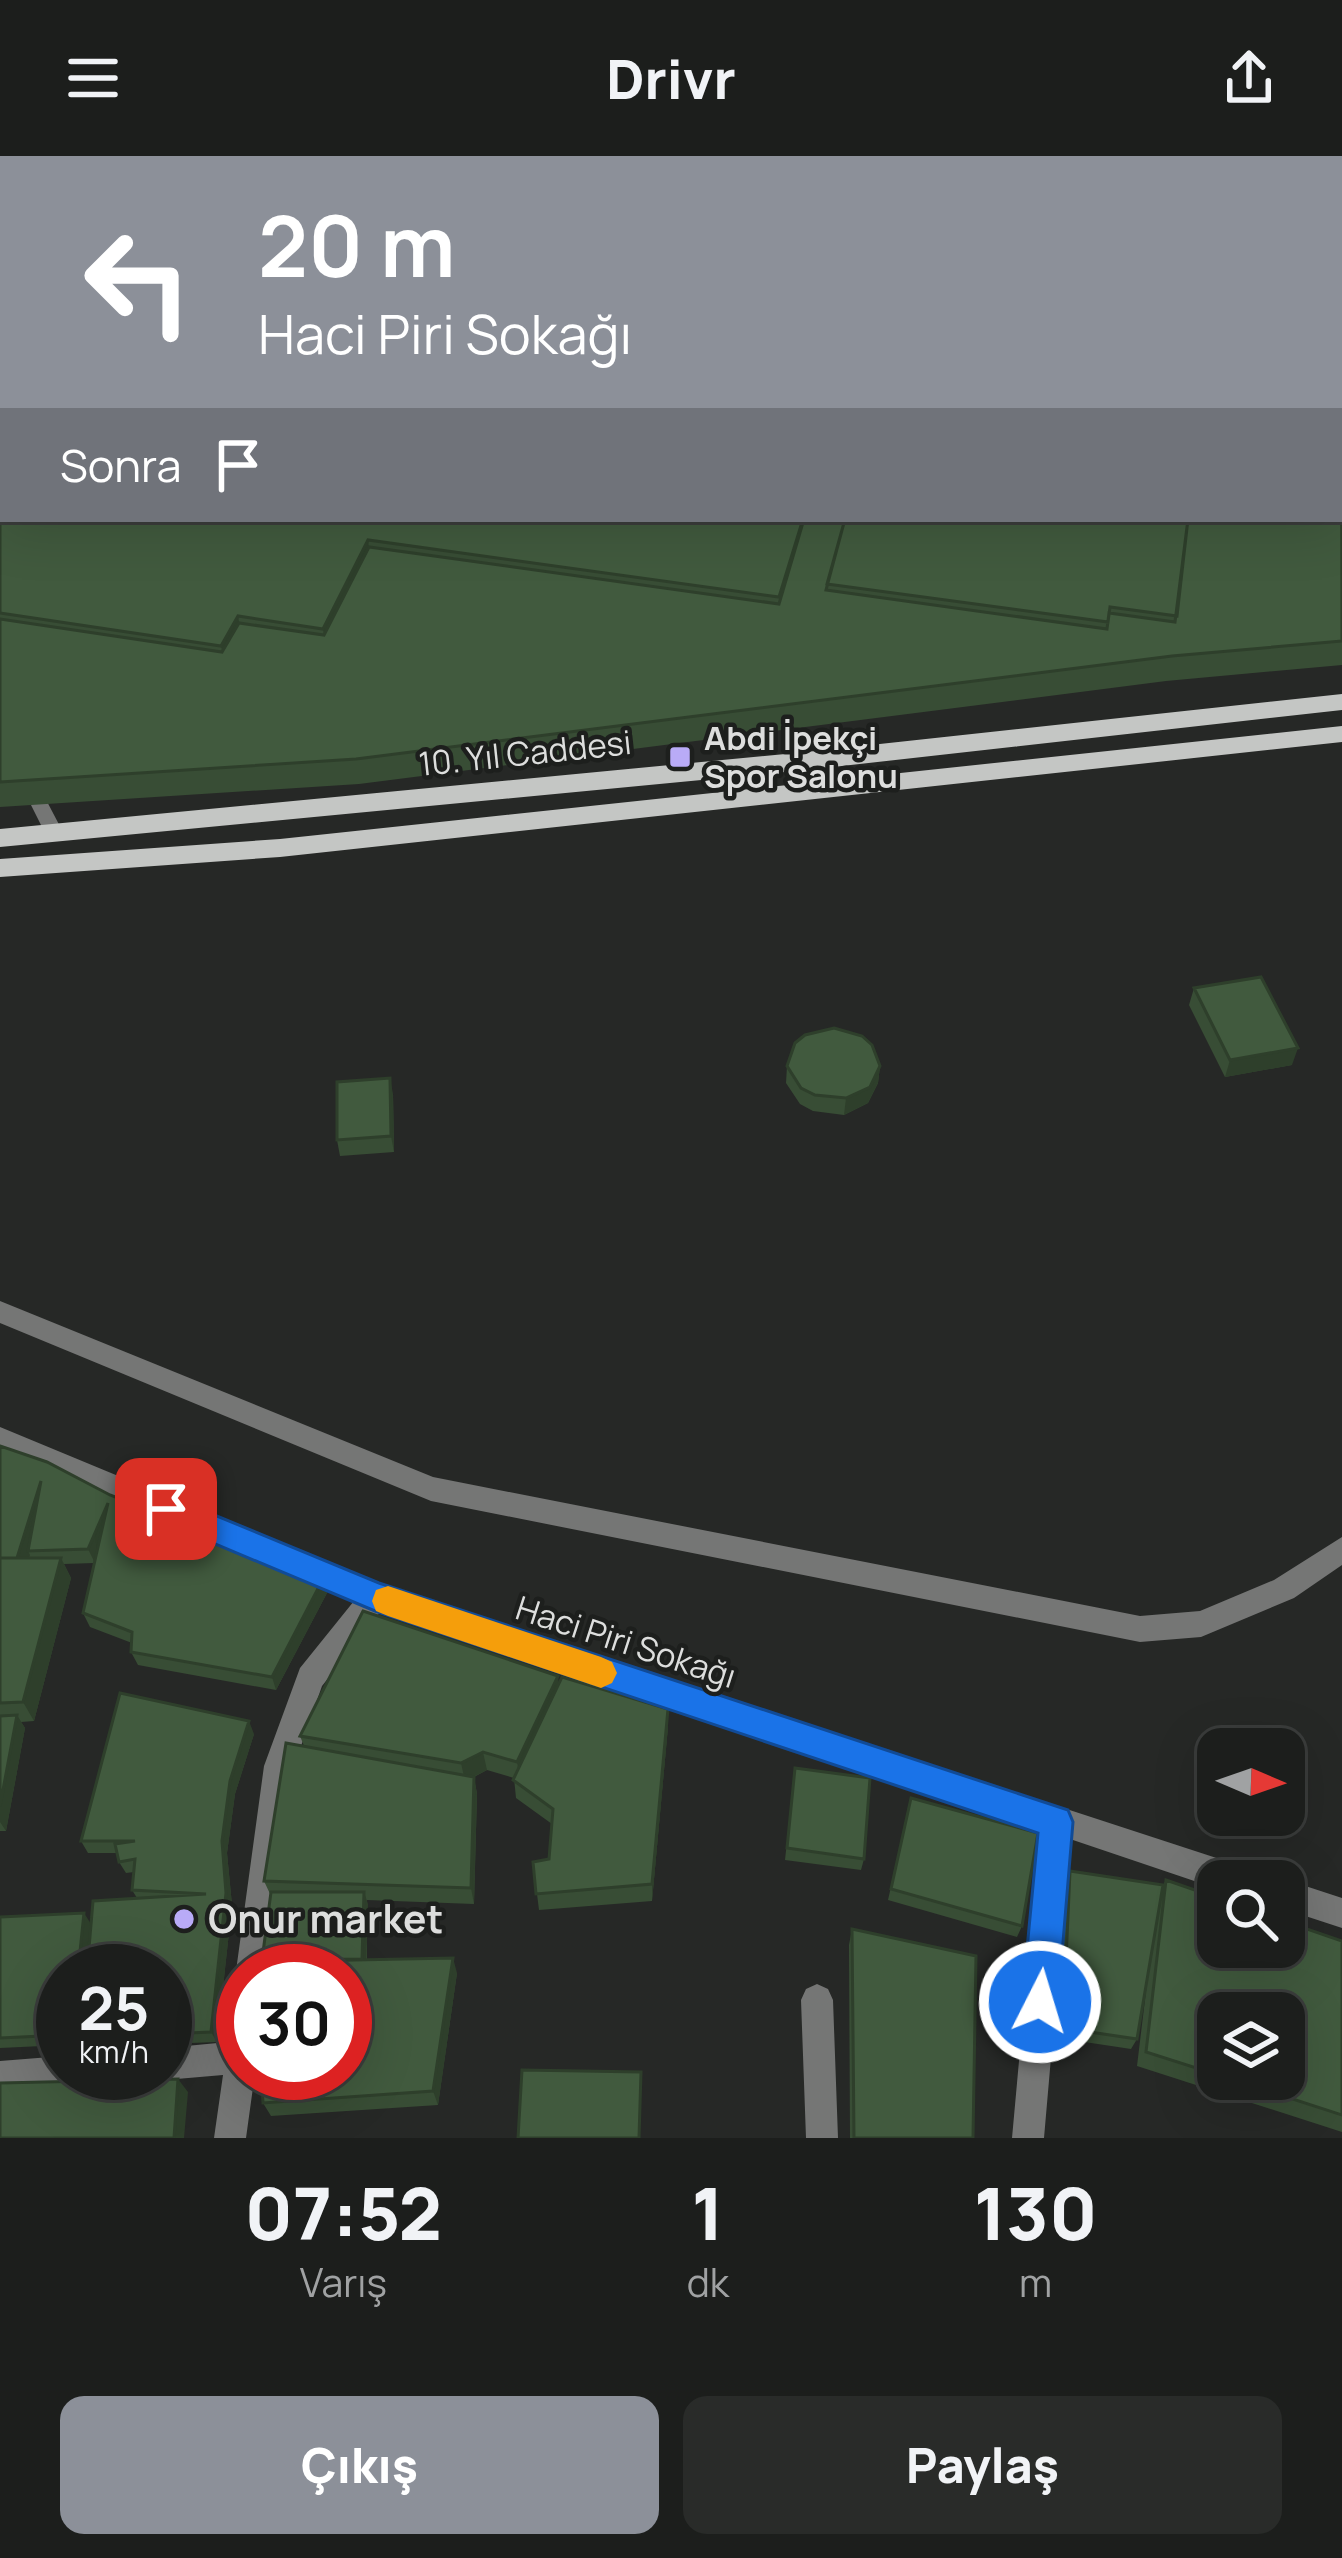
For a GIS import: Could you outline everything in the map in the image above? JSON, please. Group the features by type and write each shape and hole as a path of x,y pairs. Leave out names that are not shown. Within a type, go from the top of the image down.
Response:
{"main road":[{"name":"10. Yıl Caddesi","path":"0,838 806,761 1342,702"},
{"name":"10. Yıl Caddesi","path":"0,868 280,848 1342,734"}],"street":[{"path":"0,1312 431,1489 1140,1629 1201,1624 1284,1588 1342,1550"},
{"name":"Haci Piri Sokağı","path":"0,1439 375,1597 1197,1867"},
{"path":"256,1944 279,1766 310,1678 375,1597"},
{"path":"1028,2138 1056,1822"},
{"path":"1305,1901 1342,1913"},
{"path":"817,2000 822,2138"},
{"path":"0,2077 36,2074"},
{"path":"230,2138 235,2100"}],"lane":[{"path":"0,788 35,796 55,834"}],"building":[{"path":"0,522 802,522 779,597 368,540 323,629 238,616 221,646 0,613"},
{"path":"803,522 844,522 826,590 1107,629 1109,613 1175,622 1188,522 1342,522 1342,641 1172,656 356,759 0,782 0,619 222,652 239,623 324,635 369,547 779,604"},
{"path":"844,522 1188,522 1177,616 1110,607 1108,622 827,584"},
{"path":"1261,977 1298,1048 1230,1060 1194,988"},
{"path":"834,1028 862,1036 872,1045 880,1066 870,1087 846,1098 815,1095 801,1088 787,1066 795,1043 805,1035"},
{"path":"390,1078 391,1136 337,1140 337,1082"},
{"path":"0,1446 323,1579 272,1677 131,1652 132,1632 83,1613 108,1503 88,1549 28,1551 41,1481 17,1558 0,1558"},
{"path":"0,1558 61,1558 23,1702 0,1703"},
{"path":"363,1611 558,1676 517,1762 483,1752 461,1763 300,1736"},
{"path":"562,1677 668,1709 652,1884 536,1894 533,1862 549,1859 553,1809 513,1780"},
{"path":"120,1693 249,1721 230,1781 222,1841 226,1893 220,1944 216,1944 211,2032 192,2033 192,1944 89,1944 93,1901 206,1894 132,1890 135,1859 119,1862 115,1844 135,1841 81,1841"},
{"path":"17,1715 0,1806 0,1716"},
{"path":"286,1743 474,1777 471,1888 264,1881"},
{"path":"795,1768 870,1778 864,1859 787,1848"},
{"path":"911,1798 1038,1833 1022,1926 891,1889"},
{"path":"1070,1871 1163,1885 1137,2039 1063,2028"},
{"path":"1166,1880 1197,1891 1197,1968 1305,1968 1305,1928 1342,1941 1342,2115 1296,2100 1305,2100 1305,1992 1197,1992 1197,2068 1146,2052"},
{"path":"271,1892 364,1892 362,1944 264,1944"},
{"path":"84,1913 81,1944 36,1944 36,2036 0,2038 0,1917"},
{"path":"852,1929 976,1956 973,2138 854,2138"},
{"path":"453,1958 433,2091 372,2095 372,1960"},
{"path":"522,2070 641,2072 639,2138 518,2138"},
{"path":"36,2082 36,2100 177,2100 174,2138 0,2138 0,2083"}],"slow traffic":[{"path":"388,1601 601,1673"}],"place":[{"name":"Abdi İpekçi Spor Salonu","path":"680,757"},
{"name":"Onur market","path":"184,1919"}],"route":[{"path":"166,1509 375,1597 1056,1822 1040,2002"}]}
